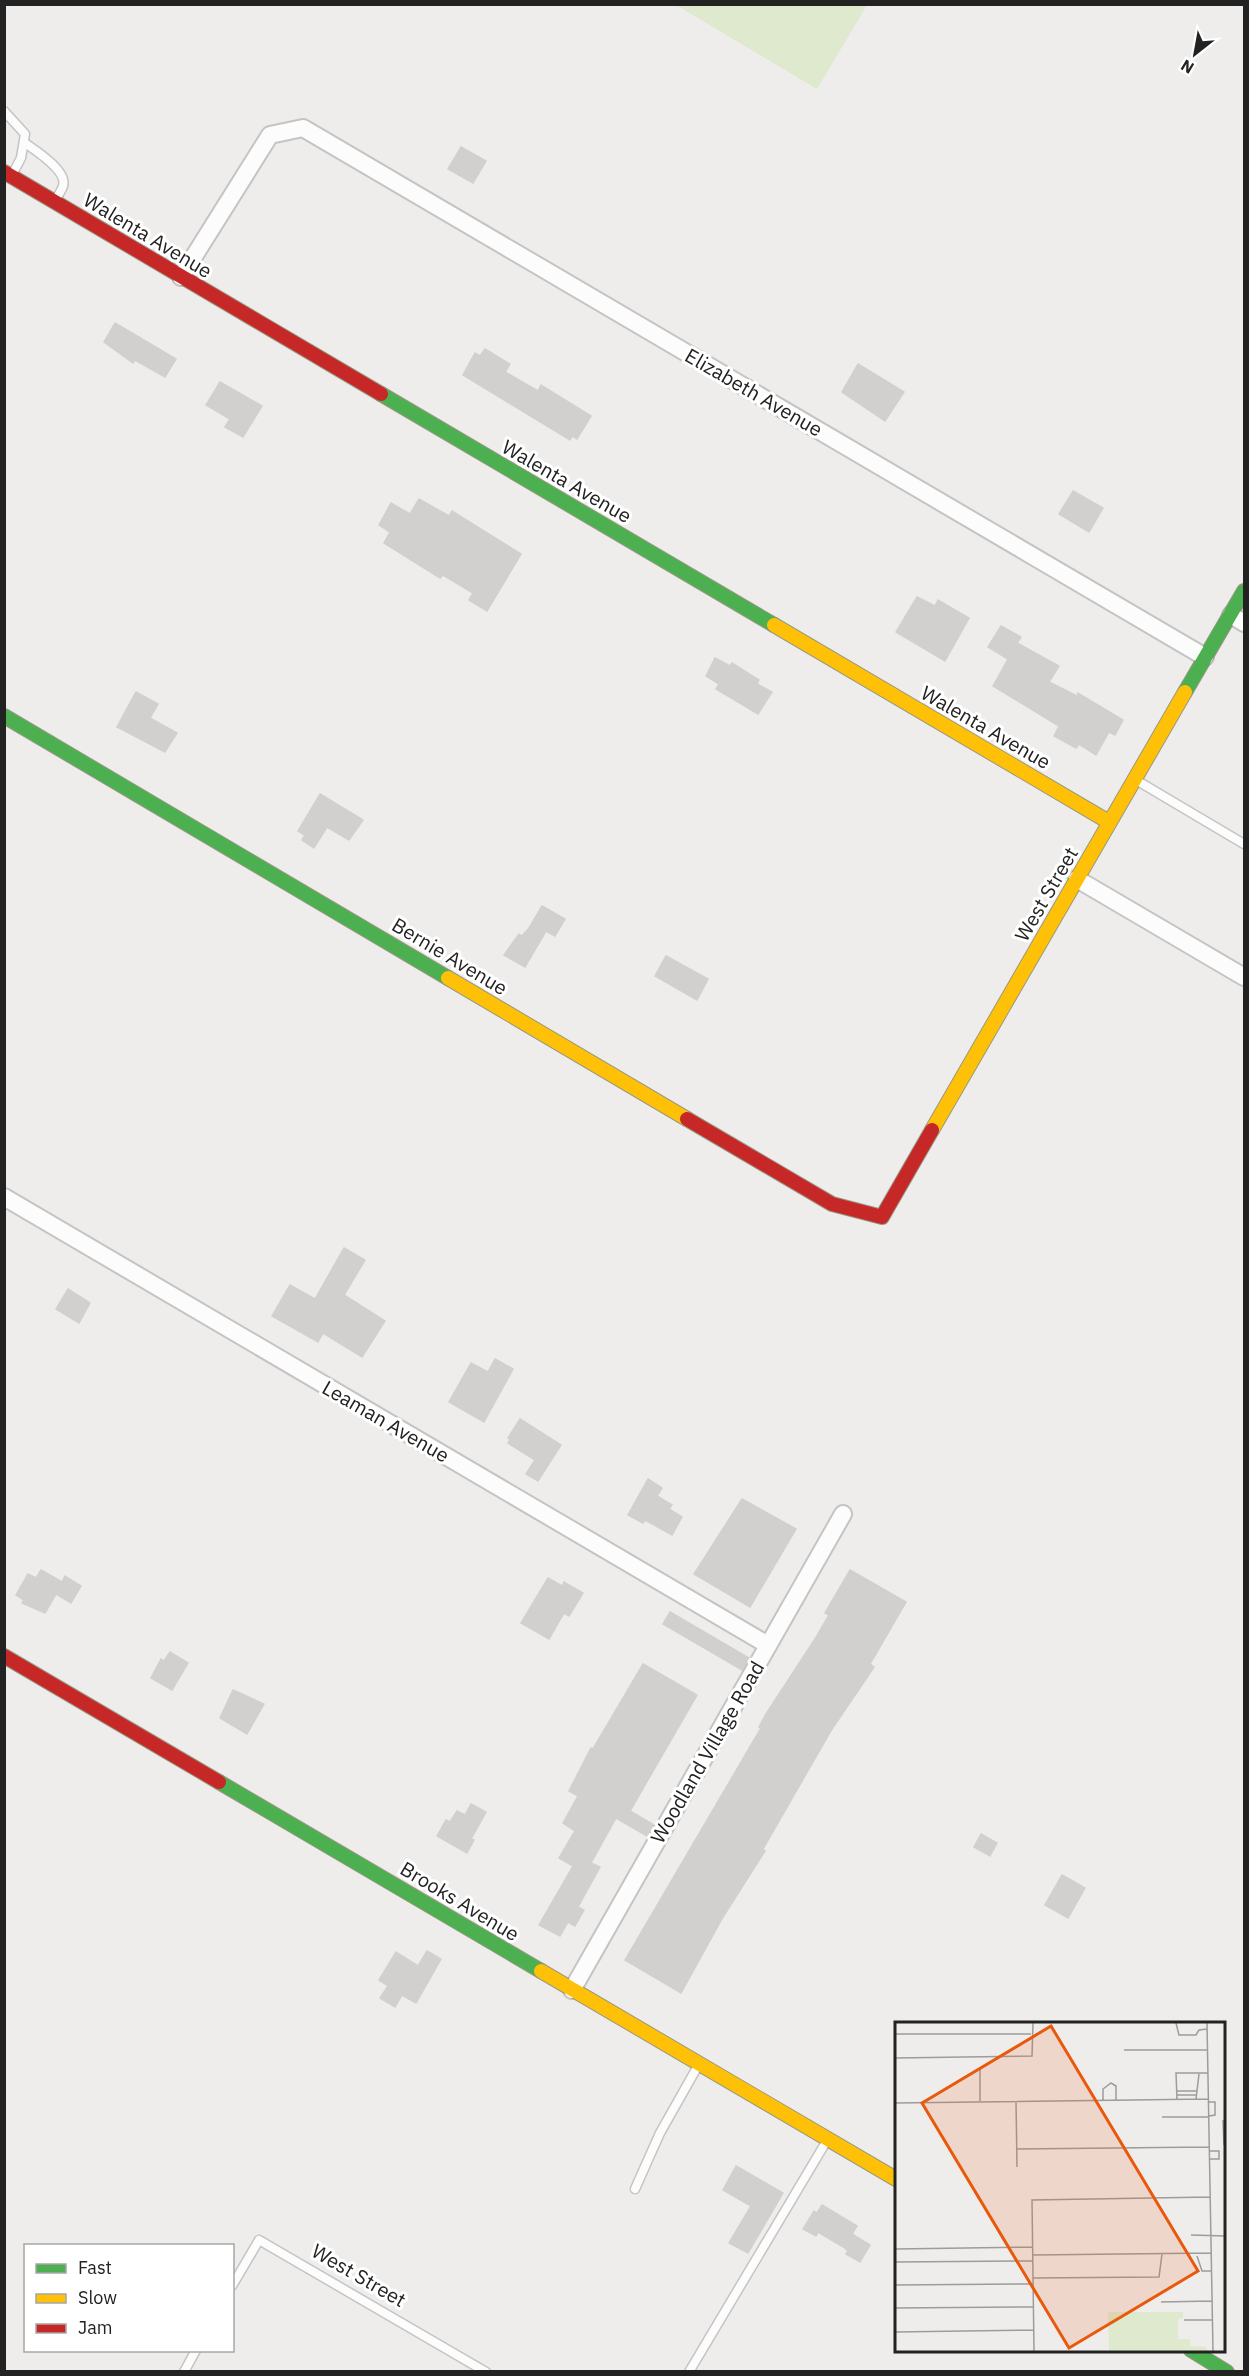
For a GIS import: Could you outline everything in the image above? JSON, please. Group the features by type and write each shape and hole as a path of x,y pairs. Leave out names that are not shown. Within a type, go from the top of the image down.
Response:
{"street":[{"name":"Elizabeth Avenue","path":"181,278 270,135 303,128 1205,657"},
{"name":"Walenta Avenue","path":"8,174 181,278 1109,822"},
{"name":"West Street","path":"882,1217 1205,657 1238,619 1245,591"},
{"name":"Bernie Avenue","path":"4,716 832,1204 855,1212 882,1217"},
{"path":"1077,879 1245,977"},
{"name":"Leaman Avenue","path":"4,1197 768,1645"},
{"name":"Woodland Village Road","path":"572,1990 843,1514"},
{"name":"Brooks Avenue","path":"4,1656 895,2178"},
{"path":"1194,2352 1227,2372"}],"lane":[{"path":"4,111 25,134 21,158 8,174"},
{"path":"25,142 52,164 63,178 64,184 54,202"},
{"path":"1135,780 1245,844"},
{"path":"634,2189 660,2133 699,2064"},
{"path":"689,2372 828,2139"},
{"name":"West Street","path":"234,2283 259,2240 486,2372"},
{"path":"184,2372 195,2352"}],"green space":[{"path":"676,5 867,5 817,89"}],"building":[{"path":"461,147 486,161 473,183 448,169"},
{"path":"115,323 176,359 165,377 135,360 133,363 104,342"},
{"path":"485,349 510,364 505,372 538,391 541,385 591,416 577,439 572,436 570,440 463,375 475,353 480,356"},
{"path":"858,364 904,392 885,421 842,392"},
{"path":"220,382 262,406 243,437 225,427 230,419 206,405"},
{"path":"1073,491 1103,508 1089,532 1059,514"},
{"path":"419,499 449,516 452,511 521,554 487,611 469,600 473,593 443,575 440,578 384,543 390,532 379,525 391,503 410,514"},
{"path":"917,597 935,606 938,600 969,618 945,661 896,632"},
{"path":"1001,626 1021,637 1017,643 1059,666 1049,682 1077,696 1078,693 1123,720 1115,735 1109,732 1096,755 1079,744 1076,748 1054,736 1059,726 993,686 1008,659 988,647"},
{"path":"715,658 730,666 732,663 759,680 757,684 772,692 758,714 716,689 719,684 706,676"},
{"path":"136,692 158,704 150,718 177,733 165,752 117,727"},
{"path":"320,794 363,820 349,840 327,827 314,848 302,840 305,835 298,831"},
{"path":"542,906 565,919 555,936 546,931 525,967 504,955 519,934 522,936 529,928"},
{"path":"666,956 708,979 697,1000 655,976"},
{"path":"344,1248 365,1260 344,1295 385,1321 362,1357 323,1333 318,1342 272,1316 290,1285 315,1299"},
{"path":"68,1289 90,1303 79,1323 56,1309"},
{"path":"495,1359 513,1369 484,1422 449,1402 471,1363 488,1372"},
{"path":"520,1419 561,1445 538,1481 526,1474 535,1460 508,1443 510,1440 508,1438"},
{"path":"648,1479 662,1488 657,1496 672,1505 669,1509 682,1517 672,1535 645,1520 643,1523 628,1515"},
{"path":"742,1499 796,1529 750,1607 694,1574"},
{"path":"41,1570 62,1582 65,1576 81,1586 71,1603 56,1594 45,1613 22,1603 24,1600 16,1595 28,1574 36,1578"},
{"path":"850,1570 906,1602 870,1664 874,1667 832,1729 763,1849 765,1851 723,1917 681,1993 625,1960 761,1728 759,1727 766,1714 829,1615 825,1613"},
{"path":"548,1578 562,1586 564,1582 583,1593 569,1616 564,1613 549,1639 521,1623"},
{"path":"670,1612 749,1658 742,1670 663,1624"},
{"path":"170,1652 188,1663 172,1690 151,1678 161,1659 164,1661"},
{"path":"643,1664 697,1695 630,1811 654,1825 647,1836 616,1818 591,1863 600,1867 578,1907 584,1910 575,1926 568,1922 560,1936 539,1925 573,1866 559,1858 575,1831 563,1823 578,1796 569,1791 591,1748 593,1749"},
{"path":"233,1690 264,1704 247,1734 220,1718"},
{"path":"471,1804 486,1812 471,1839 474,1840 467,1853 437,1836 446,1820 450,1822 457,1811 465,1815"},
{"path":"981,1834 997,1843 990,1856 974,1847"},
{"path":"1062,1875 1085,1888 1068,1918 1045,1905"},
{"path":"427,1951 441,1959 416,2003 402,1995 395,2007 380,1998 388,1986 379,1980 396,1952 418,1966"},
{"path":"736,2166 783,2193 748,2253 729,2243 751,2206 723,2190"},
{"path":"822,2205 857,2226 852,2234 870,2245 860,2262 846,2254 848,2251 845,2248 818,2232 816,2236 803,2229 814,2211 817,2213"}],"traffic: fast":[{"path":"381,394 774,625"},
{"path":"1185,692 1244,591"},
{"path":"4,716 448,978"},
{"path":"219,1782 541,1971"},
{"path":"1194,2352 1227,2372"}],"traffic: slow":[{"path":"774,625 1109,822"},
{"path":"932,1130 1185,692"},
{"path":"448,978 687,1119"},
{"path":"541,1971 895,2178"}],"traffic: jam":[{"path":"4,172 381,394"},
{"path":"687,1119 832,1204 882,1217 932,1130"},
{"path":"4,1656 219,1782"}]}
